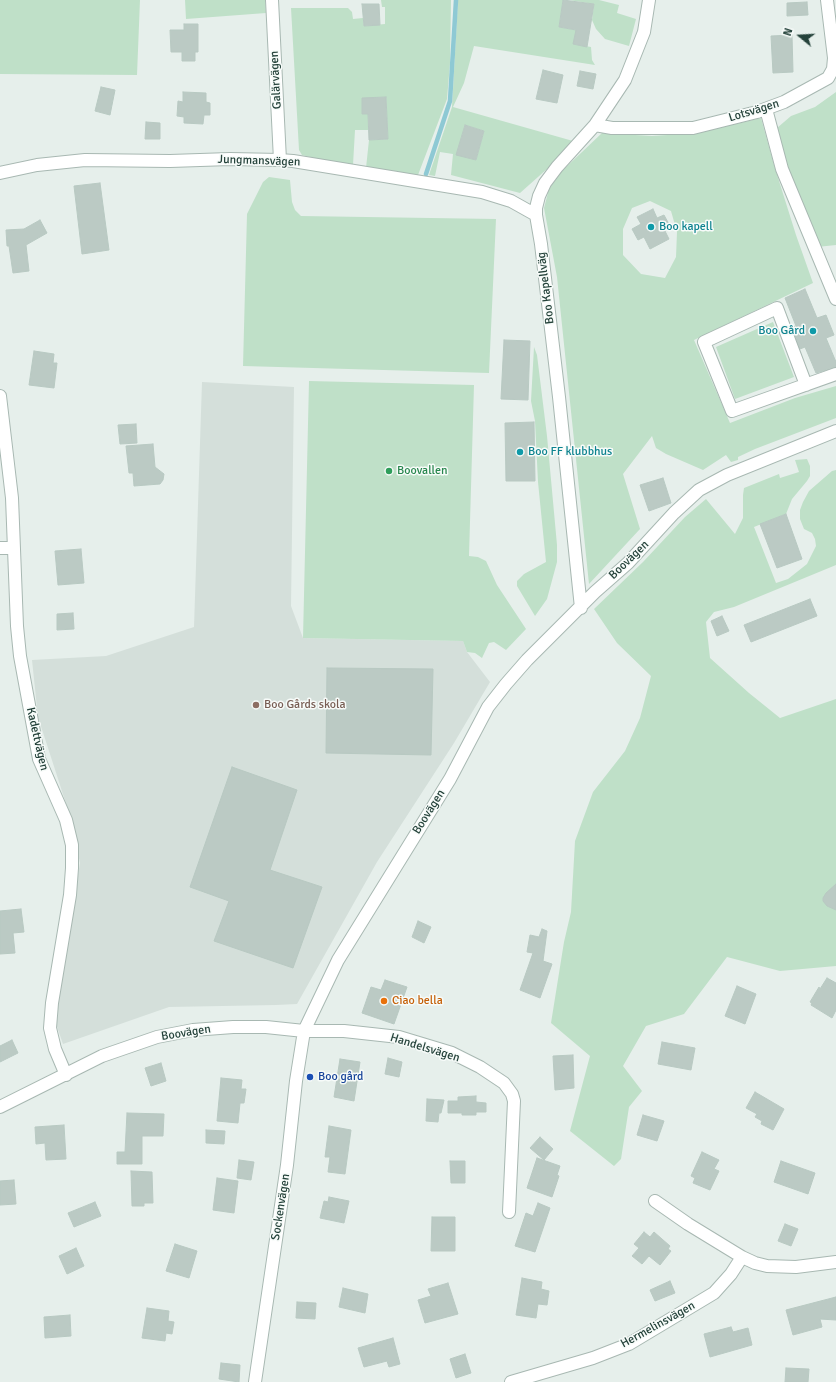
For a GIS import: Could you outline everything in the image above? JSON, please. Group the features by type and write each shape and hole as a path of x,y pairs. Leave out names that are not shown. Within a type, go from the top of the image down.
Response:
{"street":[{"name":"Galärvägen","path":"272,0 280,160"},
{"name":"Boo Kapellväg","path":"581,608 559,397 541,244 536,215 539,196 545,183 595,125 625,80 644,32 649,0"},
{"name":"Lotsvägen","path":"595,125 612,128 693,128 766,109 784,102 828,78 833,69 834,58 827,0"},
{"path":"766,109 782,169 836,299"},
{"name":"Jungmansvägen","path":"0,173 37,165 85,160 156,161 230,159 293,161 482,192 511,201 536,215"},
{"path":"806,385 777,308 704,342 732,411 806,385 836,374"},
{"name":"Kadettvägen","path":"0,396 12,498 16,626 19,648 31,719 41,764 66,820 72,845 70,895 52,1003 50,1028 55,1049 66,1075"},
{"name":"Boovägen","path":"0,1107 102,1056 158,1037 193,1030 233,1027 266,1028 304,1032 338,960 450,779 488,707 527,660 581,608 595,592 628,563 674,513 699,490 727,474 836,431"},
{"path":"0,548 13,548"},
{"name":"Handelsvägen","path":"304,1032 344,1031 399,1037 452,1053 480,1067 504,1082 512,1094 514,1101 509,1212"},
{"name":"Sockenvägen","path":"255,1382 286,1171 296,1081 304,1032"},
{"path":"655,1201 688,1224 742,1257 755,1263 767,1266 796,1267 836,1262"},
{"name":"Hermelinsvägen","path":"511,1382 593,1358 629,1344 714,1293 732,1274 742,1257"}],"shaded area":[{"name":"Boo Gårds skola","path":"202,382 294,387 291,606 303,638 463,641 467,652 490,682 454,743 377,862 297,1004 169,1007 63,1044 55,1021 80,863 71,819 38,717 32,660 106,656 194,627"}],"green space":[{"path":"0,0 140,0 137,75 0,74"},
{"path":"185,0 265,0 266,13 186,19"},
{"path":"381,0 451,0 450,63 447,99 418,175 366,168 369,140 388,139 386,97 362,99 362,114 368,114 368,130 355,130 353,165 334,163 302,155 299,150 291,8 348,8 352,12 353,19 363,18 364,26 385,24 385,7 382,7"},
{"path":"458,0 563,0 559,27 582,31 574,44 591,47 592,60 595,65 474,46 464,83 453,107 573,141 565,153 520,193 451,175 453,154 440,152 435,176 429,175 452,107","holes":["465,125 484,131 476,160 457,154"]},
{"path":"569,0 599,0 619,5 617,13 636,19 629,46 605,39 596,29 592,20 594,4"},
{"path":"836,92 836,245 817,247 788,176 777,128 791,116 815,107"},
{"path":"761,118 796,235 813,283 694,340 730,423 795,398 836,386 836,418 755,449 738,457 738,460 731,462 726,455 703,470 656,448 652,436 623,474 640,529 589,584 557,277 544,208 549,189 562,171 602,133 652,136 697,133","holes":["650,201 671,211 677,232 676,257 665,278 641,274 623,255 623,229 632,208"]},
{"path":"269,177 290,180 292,202 295,210 301,216 496,219 489,373 243,366 247,214 263,182"},
{"path":"773,322 794,377 735,399 716,347"},
{"path":"534,347 537,355 547,436 557,545 557,562 547,599 535,616 517,586 517,581 524,574 546,562 538,482 535,421 531,401"},
{"name":"Boovallen","path":"309,381 474,385 469,556 478,557 486,561 497,585 526,629 506,650 494,642 489,643 482,658 475,653 467,652 463,641 303,638"},
{"path":"807,459 810,466 810,476 792,499 786,514 754,527 776,583 788,579 807,564 816,546 812,533 804,529 800,519 800,510 803,502 809,491 832,471 836,470 836,565 734,607 714,612 706,622 710,658 780,718 836,699 836,966 780,971 727,957 684,1014 646,1026 623,1066 642,1091 629,1107 621,1159 614,1166 570,1131 590,1056 551,1023 564,942 571,912 575,841 593,792 625,751 640,718 651,676 617,643 594,609 643,562 685,517 706,499 735,534 743,518 744,488 779,474 780,478 799,472 795,460"}],"building":[{"path":"563,0 594,4 587,47 573,44 576,30 559,27"},
{"path":"807,2 808,15 787,16 787,3"},
{"path":"362,4 379,4 380,25 364,26"},
{"path":"184,24 198,24 198,52 195,52 195,61 182,61 182,52 171,52 170,30 184,30"},
{"path":"792,35 793,72 773,73 771,36"},
{"path":"543,70 563,75 557,103 536,99"},
{"path":"580,71 596,74 593,89 577,86"},
{"path":"101,87 115,90 110,115 95,111"},
{"path":"183,92 206,93 206,102 210,103 210,115 204,115 203,124 184,123 184,117 177,116 178,101 183,102"},
{"path":"386,97 388,139 369,140 368,114 362,114 362,98"},
{"path":"146,122 160,123 160,139 145,139"},
{"path":"465,125 484,131 476,160 456,155"},
{"path":"100,183 109,250 82,254 74,186"},
{"name":"Boo kapell","path":"653,209 657,218 664,215 670,226 664,229 669,239 650,249 644,237 638,240 632,229 641,224 637,217"},
{"path":"40,220 47,233 26,245 29,271 13,273 9,246 7,246 6,230 24,229"},
{"name":"Boo Gård","path":"805,289 817,318 826,315 834,335 826,338 836,362 836,367 816,373 805,347 800,349 792,327 796,326 785,298"},
{"path":"504,340 530,341 528,400 501,399"},
{"path":"34,351 54,354 53,363 57,363 54,388 29,385"},
{"name":"Boo FF klubbhus","path":"534,422 535,481 506,481 505,423"},
{"path":"136,424 137,443 120,444 118,425"},
{"path":"153,444 155,467 164,474 163,480 160,484 134,486 133,473 129,473 126,446"},
{"path":"663,478 671,503 649,511 640,485"},
{"path":"786,514 802,559 777,568 760,524"},
{"path":"81,549 84,583 58,585 55,551"},
{"path":"810,599 817,616 751,642 744,625"},
{"path":"73,613 74,629 57,630 57,614"},
{"path":"722,616 729,631 717,636 711,621"},
{"path":"327,668 433,669 431,755 326,753"},
{"path":"232,767 297,790 270,870 322,887 293,968 214,941 229,901 190,887"},
{"path":"836,884 836,910 827,906 823,901 823,898 826,893"},
{"path":"21,909 24,932 13,933 15,953 0,954 0,911"},
{"path":"418,921 431,927 424,943 412,937"},
{"path":"542,929 547,931 543,961 552,964 540,998 520,990 533,953 527,952 530,935 539,937"},
{"path":"827,978 836,983 836,1010 832,1018 811,1005 812,1003 810,1002 819,987 820,989"},
{"name":"Ciao bella","path":"385,980 407,987 394,1024 362,1013 371,987 381,990"},
{"path":"737,986 756,994 745,1024 725,1016"},
{"path":"12,1040 18,1053 0,1062 0,1046"},
{"path":"662,1042 695,1048 691,1070 658,1064"},
{"path":"573,1055 574,1088 555,1090 553,1056"},
{"path":"388,1058 402,1062 399,1077 385,1074"},
{"path":"340,1059 360,1062 354,1101 334,1097"},
{"path":"161,1063 166,1081 151,1086 145,1068"},
{"path":"221,1078 242,1080 241,1089 246,1089 244,1103 240,1103 238,1123 217,1121"},
{"path":"755,1092 784,1109 773,1130 761,1124 762,1121 755,1117 757,1114 746,1108"},
{"path":"476,1096 476,1102 486,1103 486,1112 476,1112 476,1115 448,1113 448,1101 458,1101 458,1097"},
{"path":"427,1099 444,1100 441,1113 439,1113 438,1122 426,1121"},
{"path":"127,1113 164,1114 163,1136 142,1136 142,1164 117,1164 117,1152 125,1152"},
{"path":"643,1115 664,1121 657,1141 637,1135"},
{"path":"64,1125 66,1159 46,1160 45,1143 36,1144 35,1127"},
{"path":"329,1126 351,1130 345,1174 328,1172 330,1157 325,1157"},
{"path":"206,1130 225,1131 224,1144 206,1143"},
{"path":"540,1137 553,1149 544,1160 530,1148"},
{"path":"702,1152 719,1160 714,1169 719,1171 710,1190 693,1183 695,1178 691,1176"},
{"path":"537,1158 560,1166 557,1175 559,1176 552,1197 527,1188"},
{"path":"239,1160 254,1162 251,1180 237,1178"},
{"path":"450,1161 465,1161 465,1183 451,1183"},
{"path":"781,1161 815,1173 808,1194 774,1182"},
{"path":"131,1171 152,1172 153,1203 144,1203 144,1206 132,1206"},
{"path":"217,1178 238,1181 234,1213 213,1210"},
{"path":"14,1180 16,1204 0,1205 0,1181"},
{"path":"329,1197 349,1201 344,1223 320,1218 324,1201 328,1202"},
{"path":"95,1202 101,1216 74,1227 68,1213"},
{"path":"538,1203 550,1208 535,1252 515,1246 526,1213 533,1216"},
{"path":"432,1217 455,1217 455,1251 431,1251"},
{"path":"785,1224 798,1229 791,1246 778,1241"},
{"path":"644,1232 650,1237 654,1232 670,1246 668,1249 671,1251 660,1265 649,1256 642,1264 632,1256 639,1248 634,1244"},
{"path":"175,1244 197,1251 189,1278 166,1271"},
{"path":"76,1248 84,1266 67,1274 59,1256"},
{"path":"522,1278 542,1282 541,1289 549,1291 547,1305 538,1304 536,1318 516,1315"},
{"path":"670,1281 675,1293 655,1301 650,1290"},
{"path":"448,1283 458,1314 425,1323 418,1300 431,1296 428,1289"},
{"path":"343,1288 368,1294 365,1313 339,1307"},
{"path":"836,1297 836,1320 820,1319 822,1327 793,1335 786,1310"},
{"path":"297,1302 316,1303 315,1319 296,1318"},
{"path":"147,1308 169,1311 168,1321 174,1322 172,1334 166,1333 165,1341 142,1338"},
{"path":"70,1315 71,1336 45,1338 44,1317"},
{"path":"731,1327 733,1332 748,1328 752,1345 710,1357 704,1334"},
{"path":"393,1338 400,1364 389,1367 387,1361 364,1367 358,1348"},
{"path":"465,1354 471,1373 456,1378 450,1359"},
{"path":"221,1363 240,1365 239,1382 219,1379"},
{"path":"786,1368 809,1369 808,1382 785,1382"}],"waterway":[{"path":"426,174 450,101 456,0"}],"place":[{"name":"Boo kapell","path":"651,227"},
{"name":"Boo Gård","path":"813,331"},
{"name":"Boo FF klubbhus","path":"520,452"},
{"name":"Boovallen","path":"389,471"},
{"name":"Boo Gårds skola","path":"256,705"},
{"name":"Ciao bella","path":"384,1001"},
{"name":"Boo gård","path":"310,1077"}]}
